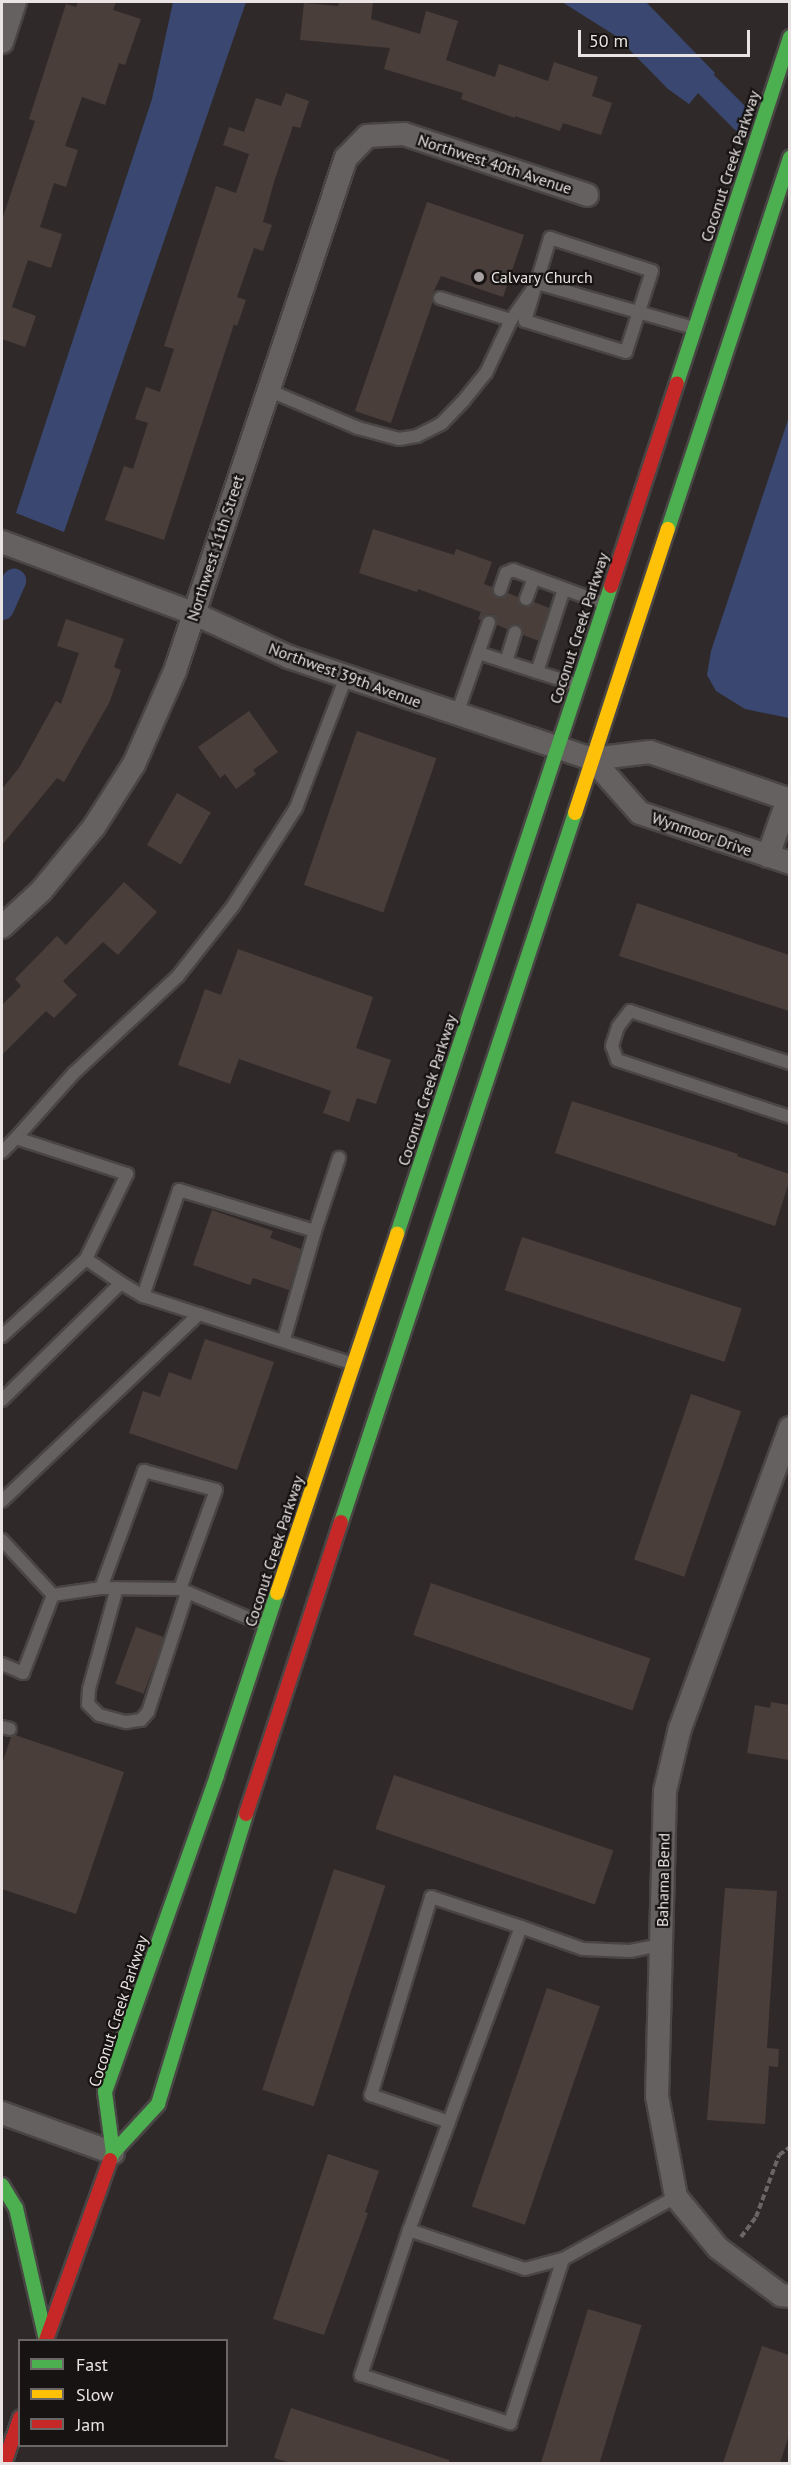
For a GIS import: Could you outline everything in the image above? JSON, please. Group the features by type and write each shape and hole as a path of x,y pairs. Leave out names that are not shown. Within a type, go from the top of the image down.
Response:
{"main road":[{"name":"Coconut Creek Parkway","path":"113,2153 105,2092 266,1625 353,1364 558,748 789,37"},
{"name":"Coconut Creek Parkway","path":"46,2339 113,2153 158,2104 292,1670 789,157"},
{"path":"353,1364 358,1398"},
{"path":"290,1632 292,1670"},
{"path":"2,2185 16,2208 46,2339"},
{"path":"4,2463 18,2424"}],"street":[{"path":"2,42 15,2"},
{"name":"Northwest 40th Avenue","path":"368,136 404,134 587,195"},
{"name":"Northwest 11th Street","path":"2,927 41,891 94,827 134,764 175,671 346,158 368,136"},
{"name":"Northwest 39th Avenue","path":"2,542 193,613 289,657 592,759"},
{"path":"592,759 650,752 789,799 768,856"},
{"name":"Wynmoor Drive","path":"592,759 640,813 789,863"},
{"name":"Bahama Bend","path":"789,1428 680,1728 665,1791 657,2096 676,2197 718,2248 781,2295 789,2296"},
{"path":"2,2113 113,2153"}],"lane":[{"path":"550,238 652,271 626,352 525,321 537,283 550,238"},
{"path":"537,283 695,328"},
{"path":"268,390 358,428 399,439 417,436 442,423 486,373 511,320 537,283"},
{"path":"440,298 511,320"},
{"path":"500,590 506,573 513,570 604,603"},
{"path":"526,600 534,578"},
{"path":"537,672 564,589"},
{"path":"458,714 489,622"},
{"path":"506,662 515,632"},
{"path":"479,653 578,685"},
{"path":"2,1152 74,1073 178,976 233,906 296,808 346,676"},
{"path":"789,1063 630,1011 618,1027 612,1046 617,1060 789,1117"},
{"path":"2,1336 86,1259 127,1174 16,1138"},
{"path":"284,1340 315,1231 339,1158"},
{"path":"143,1296 179,1190 315,1231"},
{"path":"86,1259 143,1296 353,1364"},
{"path":"2,1400 121,1282"},
{"path":"2,1501 199,1314"},
{"path":"101,1588 144,1471 216,1490 183,1591 148,1712 141,1720 126,1722 99,1715 88,1704 89,1689 117,1588"},
{"path":"2,1540 53,1594"},
{"path":"53,1594 101,1588 183,1591 266,1625"},
{"path":"2,1664 23,1673 53,1594"},
{"path":"449,2122 370,2095 431,1897 583,1949 630,1951 661,1945"},
{"path":"521,1927 409,2230 361,2375 510,2423 563,2259"},
{"path":"409,2230 525,2269 563,2259 676,2197"}],"path":[{"path":"739,2240 756,2217 779,2155 789,2147"}],"water":[{"path":"173,2 246,2 64,532 16,513 152,99"},
{"path":"562,2 646,2 715,73 689,104 668,89 616,36"},
{"path":"789,417 789,718 745,709 716,691 707,675 711,651"}],"building":[{"path":"78,2 116,2 113,10 141,19 125,65 119,63 105,105 82,97 65,146 78,150 66,187 54,183 40,227 62,234 51,268 28,260 12,307 36,316 25,347 2,339 2,220 35,121 29,119 66,4 76,7"},
{"path":"339,2 373,2 371,19 420,34 426,11 458,21 446,60 495,77 499,64 548,81 554,62 598,77 592,96 612,103 601,135 563,123 560,131 515,116 515,118 461,99 463,93 384,69 390,48 300,40 304,3 338,6"},
{"path":"286,93 309,101 300,128 293,126 274,182 263,222 272,225 263,251 254,248 237,297 246,300 237,326 234,324 164,540 105,520 124,466 133,469 148,423 135,419 146,387 160,392 174,349 164,346 216,186 236,193 249,154 223,145 229,127 244,132 256,98 281,106"},
{"path":"427,202 524,235 503,297 441,276 432,295 433,301 391,423 355,411"},
{"path":"373,529 454,555 456,549 492,562 484,584 492,587 494,596 502,598 508,593 518,597 519,604 524,607 534,602 549,608 539,641 523,635 523,630 518,624 513,624 507,629 497,625 497,620 492,614 487,614 481,620 478,619 481,612 418,589 417,592 359,573"},
{"path":"66,619 124,639 114,667 121,670 109,703 64,782 57,778 2,845 2,789 19,768 56,701 61,704 79,653 57,646"},
{"path":"249,711 278,752 253,770 256,774 236,789 225,774 220,778 198,747"},
{"path":"357,731 436,758 383,912 304,885"},
{"path":"177,793 211,812 181,864 147,845"},
{"path":"124,882 157,912 118,955 103,942 63,981 77,995 54,1018 46,1011 2,1055 2,1005 21,986 15,979 57,936 66,945"},
{"path":"637,903 789,955 789,1011 619,956"},
{"path":"238,949 373,997 356,1048 391,1060 376,1104 357,1098 349,1122 323,1113 331,1091 239,1059 230,1084 178,1065 205,989 221,995"},
{"path":"572,1101 738,1154 737,1156 789,1174 789,1182 775,1226 555,1153"},
{"path":"212,1210 273,1231 270,1238 301,1249 289,1290 253,1278 250,1285 193,1265"},
{"path":"522,1237 742,1308 724,1362 505,1290"},
{"path":"205,1339 274,1362 237,1470 129,1433 143,1391 160,1397 169,1372 191,1380"},
{"path":"691,1394 741,1411 684,1577 634,1559"},
{"path":"431,1583 650,1659 632,1711 413,1635"},
{"path":"136,1627 164,1637 144,1694 115,1683"},
{"path":"771,1702 789,1705 789,1760 747,1753 755,1705 770,1708"},
{"path":"15,1735 124,1772 76,1914 2,1889 2,1764 11,1737"},
{"path":"394,1775 613,1851 595,1904 375,1829"},
{"path":"334,1869 385,1886 314,2106 262,2090"},
{"path":"725,1888 777,1891 767,2048 779,2049 778,2067 769,2066 765,2124 707,2120"},
{"path":"547,1988 600,2006 525,2225 472,2206"},
{"path":"328,2154 379,2171 365,2212 368,2213 324,2335 273,2319"},
{"path":"588,2309 642,2325 599,2464 541,2464"},
{"path":"762,2346 789,2355 789,2435 780,2463 723,2463"},
{"path":"291,2408 449,2460 449,2463 291,2463 274,2458"}],"waterway":[{"path":"684,62 742,120"},
{"path":"2,608 14,581"}],"traffic: fast":[{"path":"677,383 790,37"},
{"path":"668,529 790,157"},
{"path":"397,1234 611,586"},
{"path":"341,1522 575,813"},
{"path":"113,2153 105,2092 217,1775 277,1593"},
{"path":"110,2160 113,2153 158,2104 246,1814"},
{"path":"2,2185 16,2208 46,2339"}],"traffic: slow":[{"path":"575,813 668,529"},
{"path":"277,1593 397,1234"}],"traffic: jam":[{"path":"611,586 677,383"},
{"path":"246,1814 341,1522"},
{"path":"46,2339 110,2160"},
{"path":"4,2464 18,2424"}],"place":[{"name":"Calvary Church","path":"479,277"}]}
